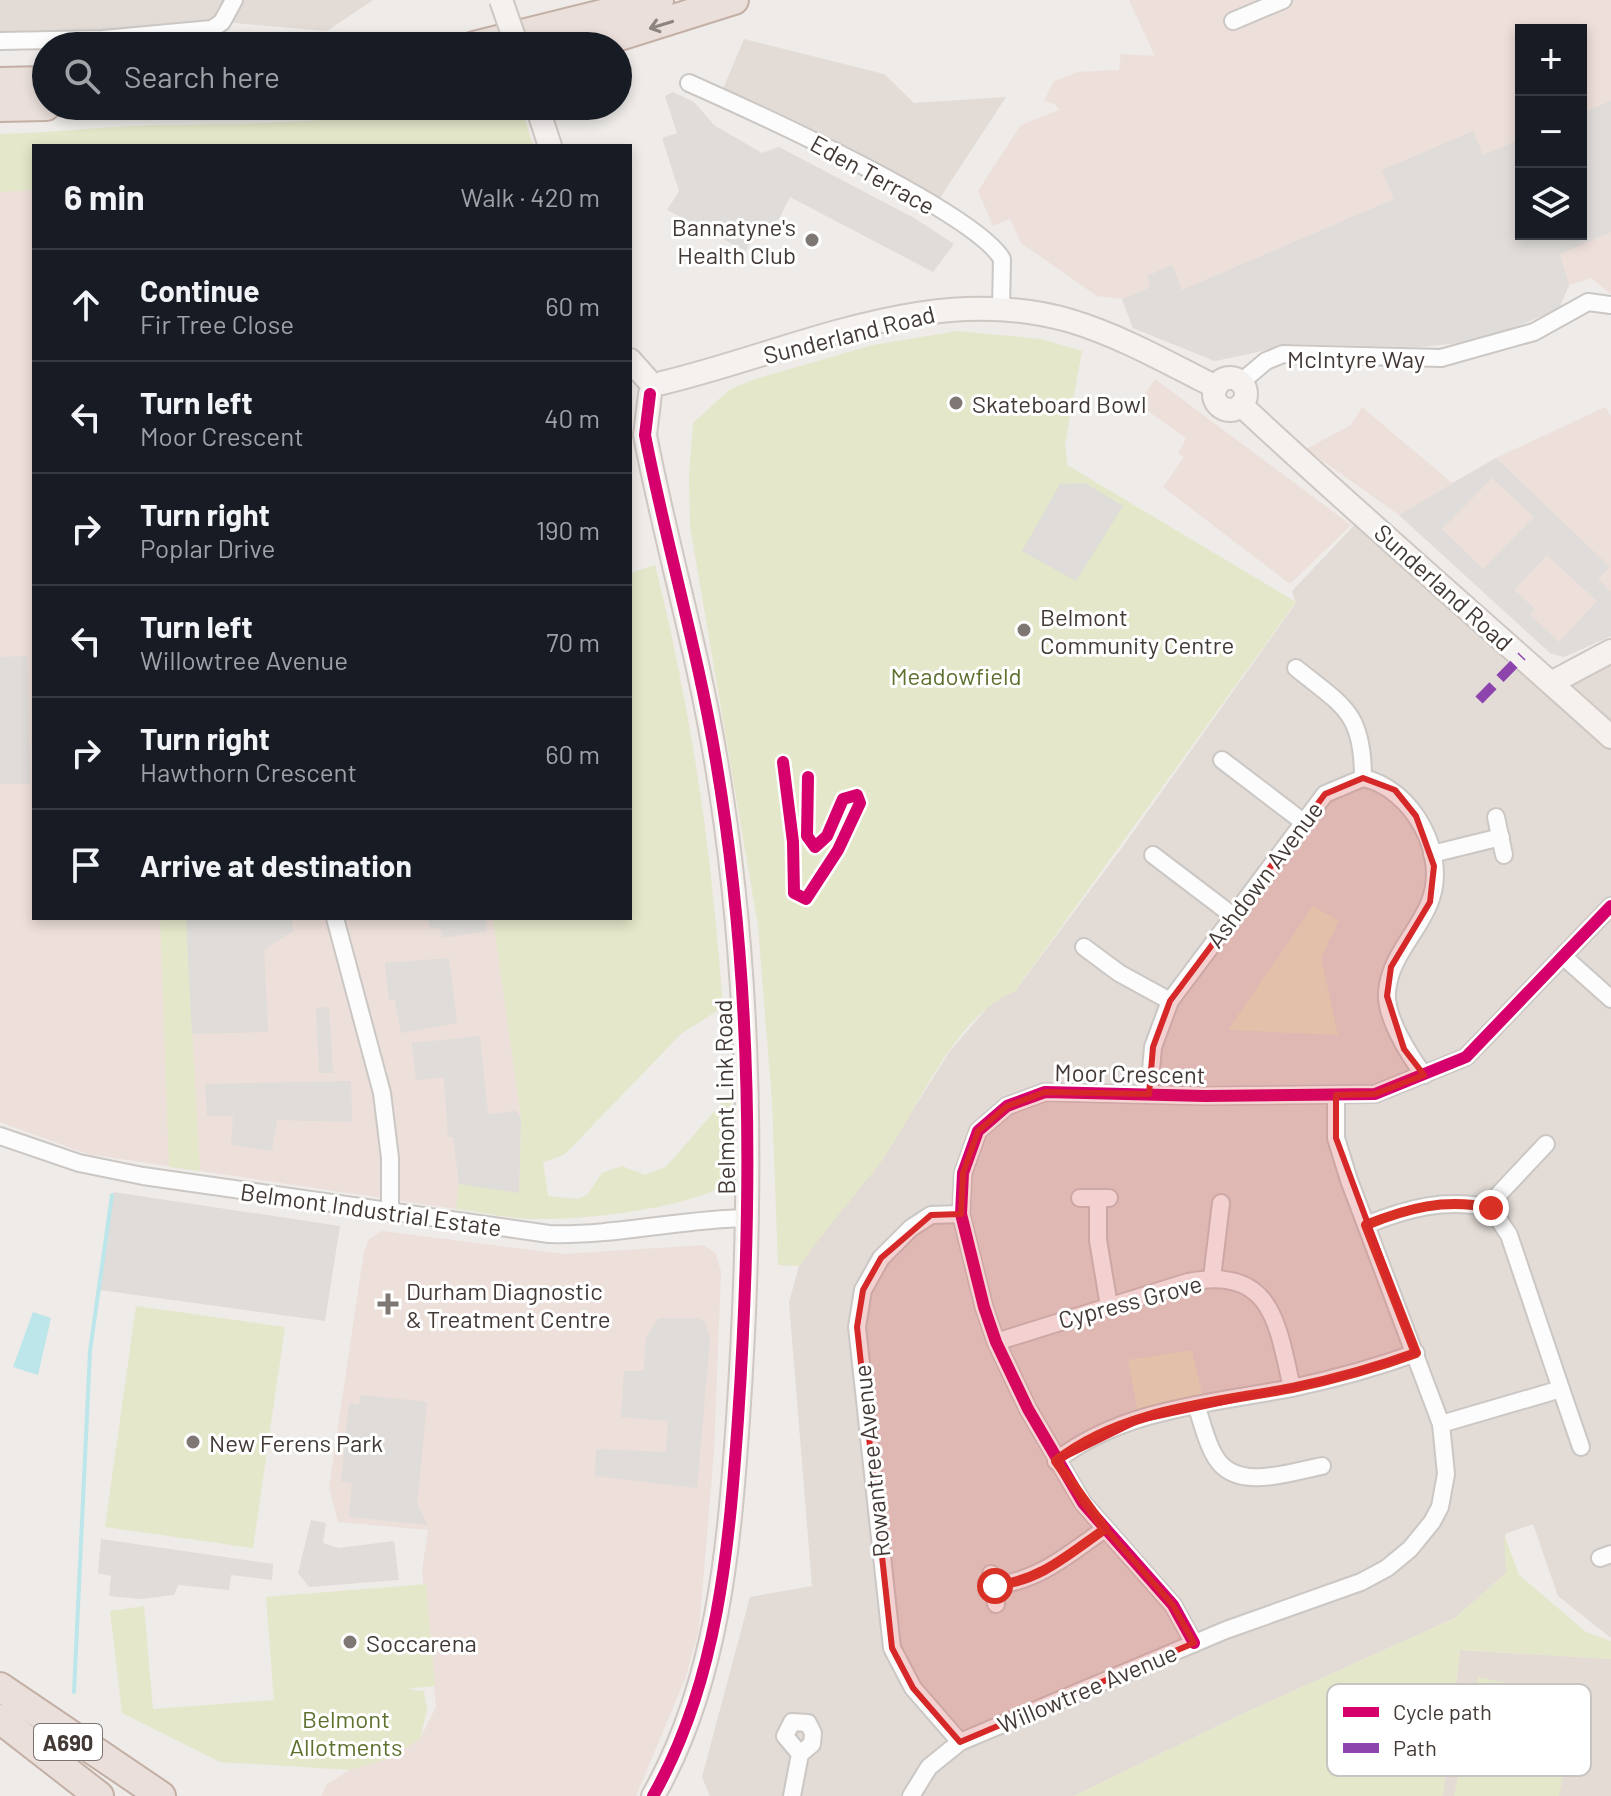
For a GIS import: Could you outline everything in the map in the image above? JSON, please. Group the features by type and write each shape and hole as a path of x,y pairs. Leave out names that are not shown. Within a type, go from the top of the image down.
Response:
{"highway":[{"path":"530,32 659,0"},
{"path":"632,32 734,0"},
{"path":"0,82 32,81"},
{"path":"0,107 32,106"},
{"path":"0,1687 161,1796"},
{"name":"A690","path":"0,1687 136,1796"},
{"name":"A690","path":"0,1719 99,1796"}],"street":[{"path":"179,32 212,29 222,22 234,0"},
{"path":"501,0 512,32"},
{"path":"1233,21 1283,0"},
{"path":"0,41 32,40"},
{"name":"Eden Terrace","path":"689,83 787,127 909,192 981,237 1002,259 1001,308"},
{"path":"542,120 549,144"},
{"name":"McIntyre Way","path":"1241,393 1258,366 1283,354 1441,358 1534,332 1588,302 1611,305"},
{"name":"Sunderland Road","path":"653,385 922,310 1001,308 1089,328 1216,387 1215,399 1223,408 1233,409 1241,393 1288,451 1611,737"},
{"path":"632,362 653,385"},
{"name":"Belmont Link Road","path":"653,385 645,435 711,731 735,890 749,1089 747,1218 733,1479 717,1610 695,1696 659,1794"},
{"path":"1551,683 1611,651"},
{"path":"1296,668 1344,707 1356,722 1363,748 1363,778 1395,790 1416,816 1432,854 1434,866 1430,902 1391,967 1387,996 1404,1049 1424,1075"},
{"path":"1222,760 1302,821"},
{"name":"Ashdown Avenue","path":"1149,1094 1153,1047 1170,1001 1325,794 1363,778"},
{"path":"1496,817 1504,855"},
{"path":"1432,854 1501,837"},
{"path":"1153,855 1232,915"},
{"name":"Moor Crescent","path":"1194,1643 1173,1605 1105,1529 1056,1461 996,1342 961,1214 963,1173 978,1131 1007,1106 1045,1092 1375,1094 1466,1057 1611,906"},
{"path":"336,920 382,1093 390,1158 390,1213"},
{"path":"1084,947 1119,973 1170,1001"},
{"path":"1564,957 1611,999"},
{"name":"Willowtree Avenue","path":"911,1796 929,1767 960,1742 1194,1643 1361,1582 1387,1568 1410,1549 1440,1507 1446,1474 1441,1424 1336,1138 1336,1095"},
{"name":"Belmont Industrial Estate","path":"0,1136 41,1152 117,1171 390,1213 578,1235 705,1219 747,1218"},
{"path":"1491,1208 1499,1194 1544,1142"},
{"path":"1080,1198 1104,1198 1098,1240 1109,1306"},
{"path":"1212,1278 1220,1203"},
{"path":"1366,1225 1432,1203 1470,1203 1491,1208 1509,1235 1581,1447"},
{"name":"Rowantree Avenue","path":"960,1742 913,1688 892,1648 857,1327 863,1290 881,1258 911,1228 931,1215 961,1214"},
{"name":"Cypress Grove","path":"996,1342 1109,1306 1212,1278 1239,1281 1267,1302 1292,1388"},
{"path":"1056,1461 1096,1436 1196,1405 1292,1388 1416,1353"},
{"path":"1441,1424 1561,1389"},
{"path":"1196,1405 1215,1457 1226,1470 1244,1477 1269,1476 1322,1466"},
{"path":"996,1604 993,1580 1026,1581 1105,1529"},
{"path":"792,1796 800,1754"}],"highlighted area":[{"path":"1363,778 1395,790 1416,816 1434,866 1430,902 1391,967 1387,996 1404,1049 1424,1075 1375,1094 1336,1095 1336,1138 1416,1353 1337,1378 1139,1420 1056,1461 1083,1503 1173,1605 1194,1643 960,1742 913,1688 892,1648 857,1327 863,1290 881,1258 931,1215 961,1214 963,1173 978,1131 1007,1106 1045,1092 1149,1094 1153,1047 1170,1001 1325,794"}],"shaded area":[{"path":"0,0 373,0 327,31 222,22 105,32 32,32 32,38 0,41"},
{"path":"1129,0 1611,0 1611,294 1591,278 1569,285 1559,309 1507,330 1458,343 1419,347 1294,344 1215,361 1133,328 1122,299 1097,296 1021,243 1010,219 993,226 978,191 1021,125 1059,110 1055,104 1044,101 1054,81 1078,72 1119,70 1121,54 1155,56"},
{"path":"744,39 884,74 914,103 1006,97 934,207 720,96"},
{"path":"673,92 694,102 714,125 762,153 779,147 914,218 954,244 933,272 790,197 772,232 759,226 746,251 667,210 679,191 662,138 677,133 665,96"},
{"path":"1611,101 1611,232 1560,254 1569,285 1559,309 1507,330 1458,343 1419,347 1294,344 1215,361 1133,328 1122,299 1151,287 1147,276 1172,265 1182,290 1394,199 1382,170 1473,131 1483,155 1515,142 1515,240 1587,240 1587,111"},
{"path":"32,190 32,920 493,920 521,1119 519,1193 460,1184 456,1209 87,1154 0,1122 0,192"},
{"path":"1155,379 1351,525 1290,584 1163,487 1184,457 1178,454 1186,438 1138,404"},
{"path":"1362,407 1452,483 1496,458 1605,407 1611,416 1611,636 1564,657 1550,653 1399,515 1306,449 1351,425"},
{"path":"1496,458 1610,567 1598,579 1611,592 1611,636 1564,657 1550,653 1399,515","holes":["1492,478 1534,517 1483,569 1442,529","1547,555 1597,601 1559,642 1530,615 1535,609 1514,590"]},
{"path":"1085,483 1123,506 1076,581 1022,551 1060,484"},
{"path":"1364,515 1550,682 1611,651 1611,1638 1558,1596 1533,1524 1505,1534 1506,1573 1455,1618 1240,1715 1074,1796 710,1796 702,1777 750,1597 812,1586 789,1302 799,1266 834,1216 882,1159 950,1051 995,999 1015,991 1121,849 1296,603 1292,591"},
{"path":"27,656 30,784 0,784 0,657"},
{"path":"186,920 292,920 293,931 264,950 268,1032 192,1034"},
{"path":"428,920 485,920 487,931 442,938 440,928 430,929"},
{"path":"449,958 457,1023 401,1033 395,1000 389,1000 385,963"},
{"path":"329,1007 333,1073 319,1073 316,1008"},
{"path":"480,1036 488,1114 516,1111 521,1119 519,1193 459,1184 453,1137 448,1137 444,1077 416,1080 412,1043"},
{"path":"351,1081 352,1122 277,1120 272,1151 231,1145 233,1116 207,1116 205,1084"},
{"path":"113,1192 340,1226 325,1321 100,1290"},
{"path":"382,1231 564,1254 704,1245 716,1254 721,1272 714,1451 699,1630 685,1679 636,1796 321,1796 327,1784 350,1770 387,1759 420,1739 436,1707 422,1571 428,1530 338,1522 329,1487 364,1251 369,1239"},
{"path":"659,1318 697,1318 705,1322 710,1338 697,1488 595,1476 596,1449 666,1452 668,1421 621,1417 624,1371 644,1371 646,1337"},
{"path":"360,1395 427,1402 417,1504 428,1525 349,1517 352,1483 341,1481 349,1403 359,1404"},
{"path":"311,1520 326,1523 323,1543 339,1548 394,1541 399,1580 309,1587 298,1573"},
{"path":"101,1539 273,1564 272,1580 231,1575 229,1590 178,1585 174,1595 140,1599 109,1596 111,1576 98,1573"},
{"path":"1460,1650 1611,1659 1611,1796 1443,1796 1445,1776 1591,1776 1591,1684 1456,1684"}],"green space":[{"path":"525,120 532,144 32,144 32,190 0,192 0,134 290,122"},
{"name":"Meadowfield","path":"957,331 1041,339 1082,351 1065,444 1067,465 1296,602 1015,991 973,1021 956,1042 883,1159 799,1266 778,1265 772,1101 758,926 690,526 689,476 693,423 729,390 752,380 873,345"},
{"path":"655,565 680,674 699,784 723,1007 681,1034 564,1155 543,1162 548,1196 577,1199 587,1195 602,1173 622,1166 645,1175 666,1167 732,1091 731,1166 724,1186 683,1201 632,1212 536,1219 456,1209 459,1184 519,1192 521,1119 493,920 632,920 632,572"},
{"path":"1313,906 1339,921 1321,957 1338,1035 1228,1030"},
{"path":"160,920 186,920 200,1171 169,1167"},
{"name":"New Ferens Park","path":"136,1306 285,1327 253,1548 105,1527"},
{"path":"1192,1350 1204,1403 1139,1420 1128,1360"},
{"path":"1504,1534 1519,1575 1586,1632 1611,1641 1611,1659 1460,1650 1456,1684 1327,1684 1327,1776 1445,1776 1443,1796 1074,1796 1240,1715 1455,1618 1506,1573"},
{"name":"Belmont Allotments","path":"426,1584 435,1686 404,1689 424,1691 427,1710 420,1739 387,1759 350,1770 220,1762 122,1713 110,1611 144,1606 153,1709 274,1700 266,1597"},
{"path":"1478,1677 1512,1684 1477,1684"},
{"path":"1458,1776 1563,1776 1559,1796 1454,1796"}],"water":[{"path":"33,1312 51,1318 38,1375 13,1367"}],"waterway":[{"path":"74,1692 90,1351 112,1195"}],"marked path":[{"path":"1479,700 1522,656"}],"cycle path":[{"path":"650,394 645,435 709,720 728,843 743,1007 747,1171 743,1336 724,1564 706,1660 692,1707 675,1752 653,1796"},
{"path":"783,762 793,842 794,893 806,899 838,850 860,803 857,795 843,799 827,836 815,847 807,836 808,777"},
{"path":"1194,1643 1173,1605 1083,1503 1028,1409 996,1342 961,1214 963,1173 978,1131 1007,1106 1045,1092 1205,1096 1375,1094 1466,1057 1611,906"}],"place":[{"name":"Bannatyne's Health Club","path":"812,240"},
{"name":"Skateboard Bowl","path":"956,403"},
{"name":"Belmont Community Centre","path":"1024,630"},
{"name":"Durham Diagnostic & Treatment Centre","path":"388,1304"},
{"name":"New Ferens Park","path":"193,1442"},
{"name":"Soccarena","path":"350,1642"}],"route":[{"path":"995,1586 1026,1581 1105,1529 1083,1503 1056,1461 1096,1436 1160,1414 1337,1378 1416,1353 1366,1225 1432,1203 1470,1203 1491,1208"}]}
